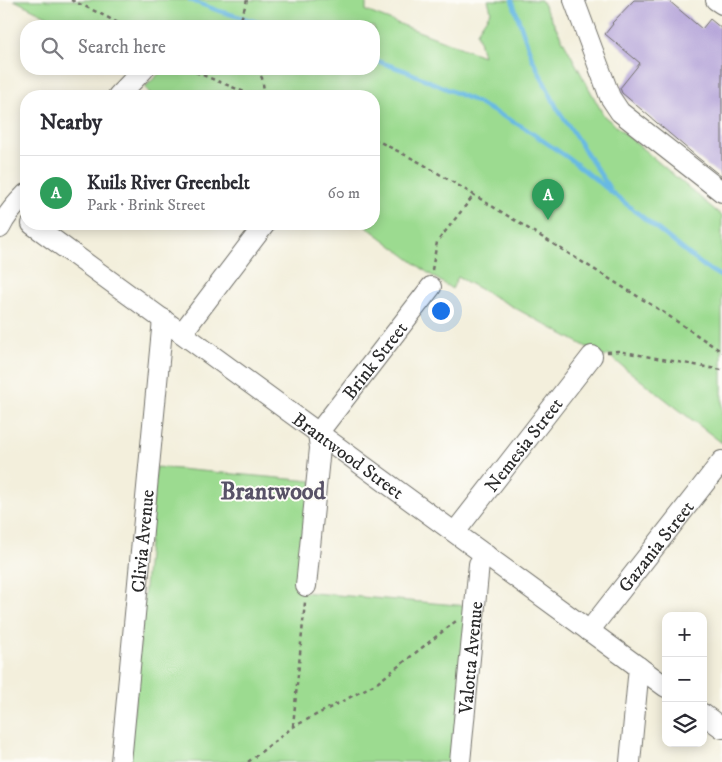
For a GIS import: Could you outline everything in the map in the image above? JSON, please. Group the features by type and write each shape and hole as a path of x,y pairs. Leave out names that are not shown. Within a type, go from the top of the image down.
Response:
{"street":[{"path":"574,0 610,97 620,112 722,192"},
{"path":"716,0 722,4"},
{"path":"123,90 135,75"},
{"path":"0,228 4,220 20,208"},
{"name":"Brantwood Street","path":"40,230 662,684"},
{"path":"182,334 260,230"},
{"name":"Brink Street","path":"318,433 430,287"},
{"name":"Clivia Avenue","path":"121,762 163,319"},
{"name":"Nemesia Street","path":"455,532 592,356"},
{"path":"306,586 320,448 318,433"},
{"name":"Gazania Street","path":"590,631 722,461"},
{"name":"Valotta Avenue","path":"460,762 480,564 486,555"},
{"path":"630,762 639,667"},
{"path":"707,717 722,728"}],"path":[{"path":"71,0 112,20"},
{"path":"241,20 247,0"},
{"path":"203,75 239,90"},
{"path":"260,75 264,90"},
{"path":"380,142 421,162 663,312 722,352"},
{"path":"430,287 436,242 474,195"},
{"path":"592,356 601,352 618,351 722,370"},
{"path":"293,727 306,586"},
{"path":"248,762 293,727 377,683 464,614 475,612"}],"green space":[{"path":"14,0 366,0 366,11 483,56 477,32 491,11 488,0 541,0 604,116 722,216 722,443 608,355 605,357 458,277 452,289 371,230 380,230 380,90 147,90 145,87 158,75 380,75 380,20 55,20"},
{"path":"156,467 312,481 301,592 469,606 453,762 129,762"}],"building":[{"path":"634,0 668,0 702,29 710,19 722,29 722,177 622,93 620,88 640,63 605,34 612,23"}],"waterway":[{"path":"190,0 250,20"},
{"path":"512,0 532,58 557,108 610,189"},
{"path":"380,62 406,71 472,100 523,127 570,159 705,267 722,277"}],"place":[{"name":"Kuils River Greenbelt","path":"548,220"}],"district":[{"name":"Brantwood","path":"273,491"}]}
